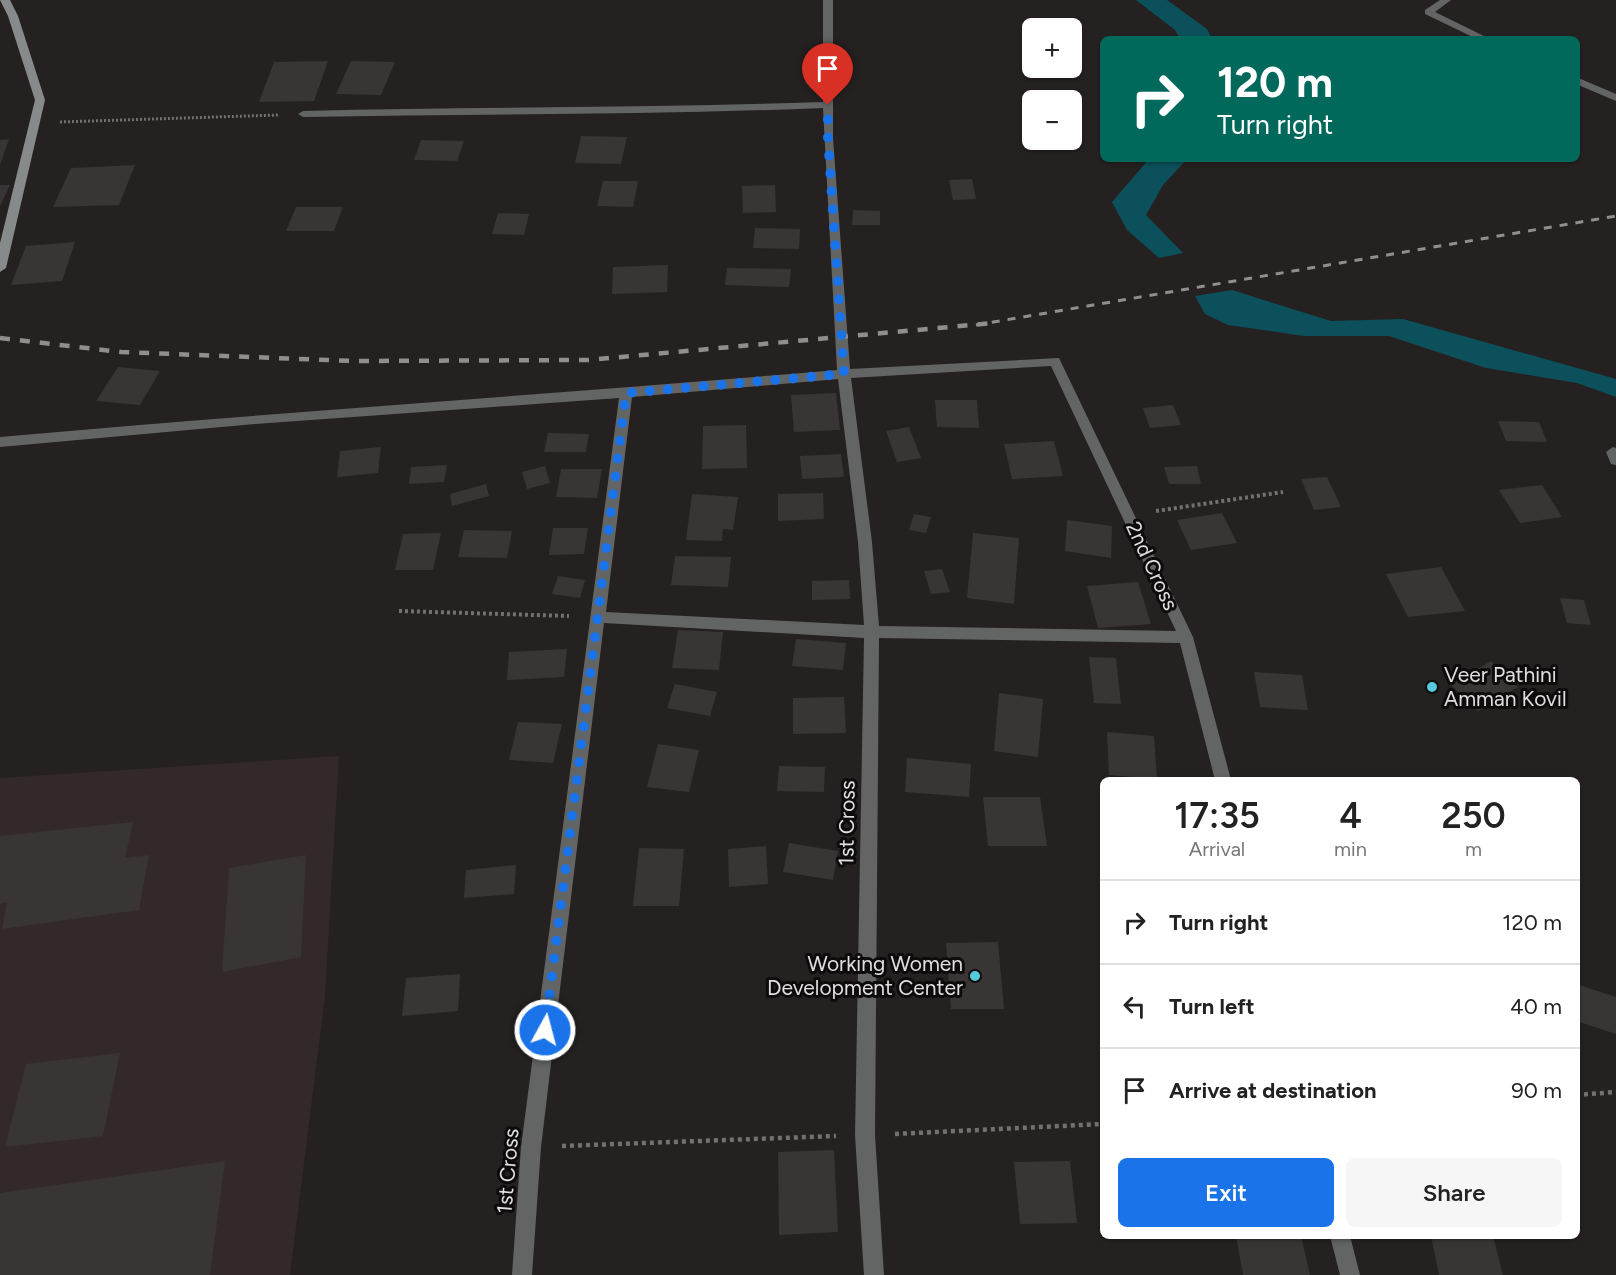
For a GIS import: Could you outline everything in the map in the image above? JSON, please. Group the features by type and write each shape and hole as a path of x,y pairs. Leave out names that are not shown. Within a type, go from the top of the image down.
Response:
{"main road":[{"path":"0,268 40,100 5,0"}],"street":[{"name":"1st Cross","path":"828,0 828,138 844,374 865,543 872,632 865,1135 874,1275"},
{"path":"1446,0 1428,12 1479,36"},
{"path":"1580,82 1616,98"},
{"path":"303,114 543,109 662,111 828,105"},
{"name":"2nd Cross","path":"844,374 1055,361 1186,637 1222,777"},
{"path":"0,442 255,419 626,393 844,374"},
{"name":"1st Cross","path":"522,1275 531,1147 626,393"},
{"path":"596,617 872,632 1186,637"},
{"path":"1341,1239 1350,1275"}],"path":[{"path":"36,122 288,115"},
{"path":"1128,516 1283,492"},
{"path":"399,611 596,617"},
{"path":"1580,1095 1616,1092"},
{"path":"531,1147 1100,1124"}],"shaded area":[{"path":"339,756 325,996 290,1275 0,1275 0,778"}],"water":[{"path":"1136,0 1167,0 1207,29 1210,36 1178,36 1175,30"},
{"path":"1146,162 1184,162 1163,185 1146,215 1183,253 1159,258 1127,230 1112,202"},
{"path":"1232,290 1331,321 1403,319 1616,379 1616,397 1577,383 1486,368 1389,336 1304,336 1228,325 1205,314 1195,296"}],"building":[{"path":"328,61 314,101 259,102 274,62"},
{"path":"351,61 395,62 381,95 336,94"},
{"path":"581,136 627,137 621,164 575,163"},
{"path":"9,139 0,165 0,140"},
{"path":"421,140 464,141 457,161 414,160"},
{"path":"135,165 119,205 53,207 71,168"},
{"path":"972,179 976,199 953,200 949,180"},
{"path":"603,181 638,181 633,207 597,206"},
{"path":"0,185 10,185 0,206"},
{"path":"775,185 776,212 743,213 742,186"},
{"path":"296,207 343,207 334,231 286,231"},
{"path":"853,210 880,211 880,225 852,225"},
{"path":"498,213 529,214 524,235 492,234"},
{"path":"755,228 800,229 799,249 753,248"},
{"path":"75,242 62,281 11,285 26,246"},
{"path":"668,265 667,292 612,294 613,267"},
{"path":"727,268 791,269 789,287 725,285"},
{"path":"118,367 160,371 140,405 96,401"},
{"path":"836,393 840,430 794,432 791,395"},
{"path":"935,400 977,400 979,428 937,427"},
{"path":"1173,405 1181,425 1150,428 1143,408"},
{"path":"1498,421 1539,422 1547,442 1506,441"},
{"path":"746,425 747,468 702,469 703,426"},
{"path":"909,427 921,458 897,462 886,431"},
{"path":"548,433 589,434 586,452 544,452"},
{"path":"1054,441 1063,476 1012,479 1004,444"},
{"path":"381,447 378,473 337,477 340,451"},
{"path":"841,454 844,477 802,479 800,456"},
{"path":"447,465 444,482 409,484 411,467"},
{"path":"545,466 550,483 527,489 522,472"},
{"path":"1197,466 1201,484 1169,484 1164,467"},
{"path":"561,469 602,469 597,498 556,497"},
{"path":"1327,477 1341,507 1314,510 1301,479"},
{"path":"486,484 489,496 452,506 450,494"},
{"path":"1542,485 1562,517 1520,523 1499,490"},
{"path":"823,493 824,519 778,521 778,494"},
{"path":"692,494 738,497 733,530 723,529 722,541 686,540"},
{"path":"1222,513 1237,543 1191,550 1177,520"},
{"path":"914,514 931,517 926,533 909,530"},
{"path":"1067,520 1112,526 1111,558 1065,551"},
{"path":"553,528 588,528 584,554 549,555"},
{"path":"464,530 512,531 507,558 458,557"},
{"path":"441,533 433,570 395,570 403,534"},
{"path":"973,533 1019,538 1014,604 967,598"},
{"path":"675,556 731,557 728,587 671,585"},
{"path":"1441,567 1465,611 1408,617 1386,574"},
{"path":"942,569 950,592 931,594 924,571"},
{"path":"558,576 585,580 580,598 552,594"},
{"path":"849,580 850,599 812,600 812,581"},
{"path":"1138,582 1151,624 1098,628 1087,586"},
{"path":"1560,598 1584,600 1591,625 1567,623"},
{"path":"678,630 723,632 719,670 672,668"},
{"path":"796,639 846,643 843,670 792,666"},
{"path":"567,649 564,677 507,680 509,652"},
{"path":"1089,657 1116,658 1121,704 1094,703"},
{"path":"1491,661 1518,687 1478,711 1451,685"},
{"path":"1254,672 1302,675 1308,710 1260,707"},
{"path":"675,684 717,692 710,716 667,708"},
{"path":"999,693 1043,699 1038,757 994,751"},
{"path":"844,697 846,733 793,734 793,698"},
{"path":"518,722 562,724 553,763 509,760"},
{"path":"1107,732 1154,736 1157,777 1109,775"},
{"path":"658,744 699,750 689,792 647,787"},
{"path":"907,758 971,764 969,797 905,792"},
{"path":"779,766 825,767 824,792 777,791"},
{"path":"983,797 1040,797 1047,846 988,846"},
{"path":"133,822 125,858 149,855 139,910 2,929 7,902 0,904 0,836"},
{"path":"789,843 838,851 833,880 783,872"},
{"path":"766,846 768,884 729,887 728,849"},
{"path":"639,848 684,849 679,906 633,906"},
{"path":"306,855 301,957 222,972 229,868"},
{"path":"516,865 514,894 464,898 466,870"},
{"name":"Working Women Development Center","path":"998,942 1004,1009 951,1009 946,943"},
{"path":"460,974 458,1011 402,1016 406,978"},
{"path":"1580,985 1616,997 1616,1034 1580,1022"},
{"path":"120,1053 103,1136 5,1147 26,1064"},
{"path":"834,1150 838,1232 779,1235 778,1152"},
{"path":"225,1161 210,1275 0,1275 0,1193"},
{"path":"1070,1161 1077,1223 1020,1224 1014,1162"},
{"path":"1237,1239 1302,1239 1310,1275 1243,1275"},
{"path":"1432,1239 1494,1239 1503,1275 1439,1275"}],"railway":[{"path":"982,324 1616,216"},
{"path":"982,324 993,323"},
{"path":"0,338 121,352 353,361 588,360 982,324"},
{"path":"976,325 982,324"}],"place":[{"name":"Veer Pathini Amman Kovil","path":"1432,687"},
{"name":"Working Women Development Center","path":"975,976"}],"route":[{"path":"545,1030 626,393 844,374 828,138 828,105"}]}
